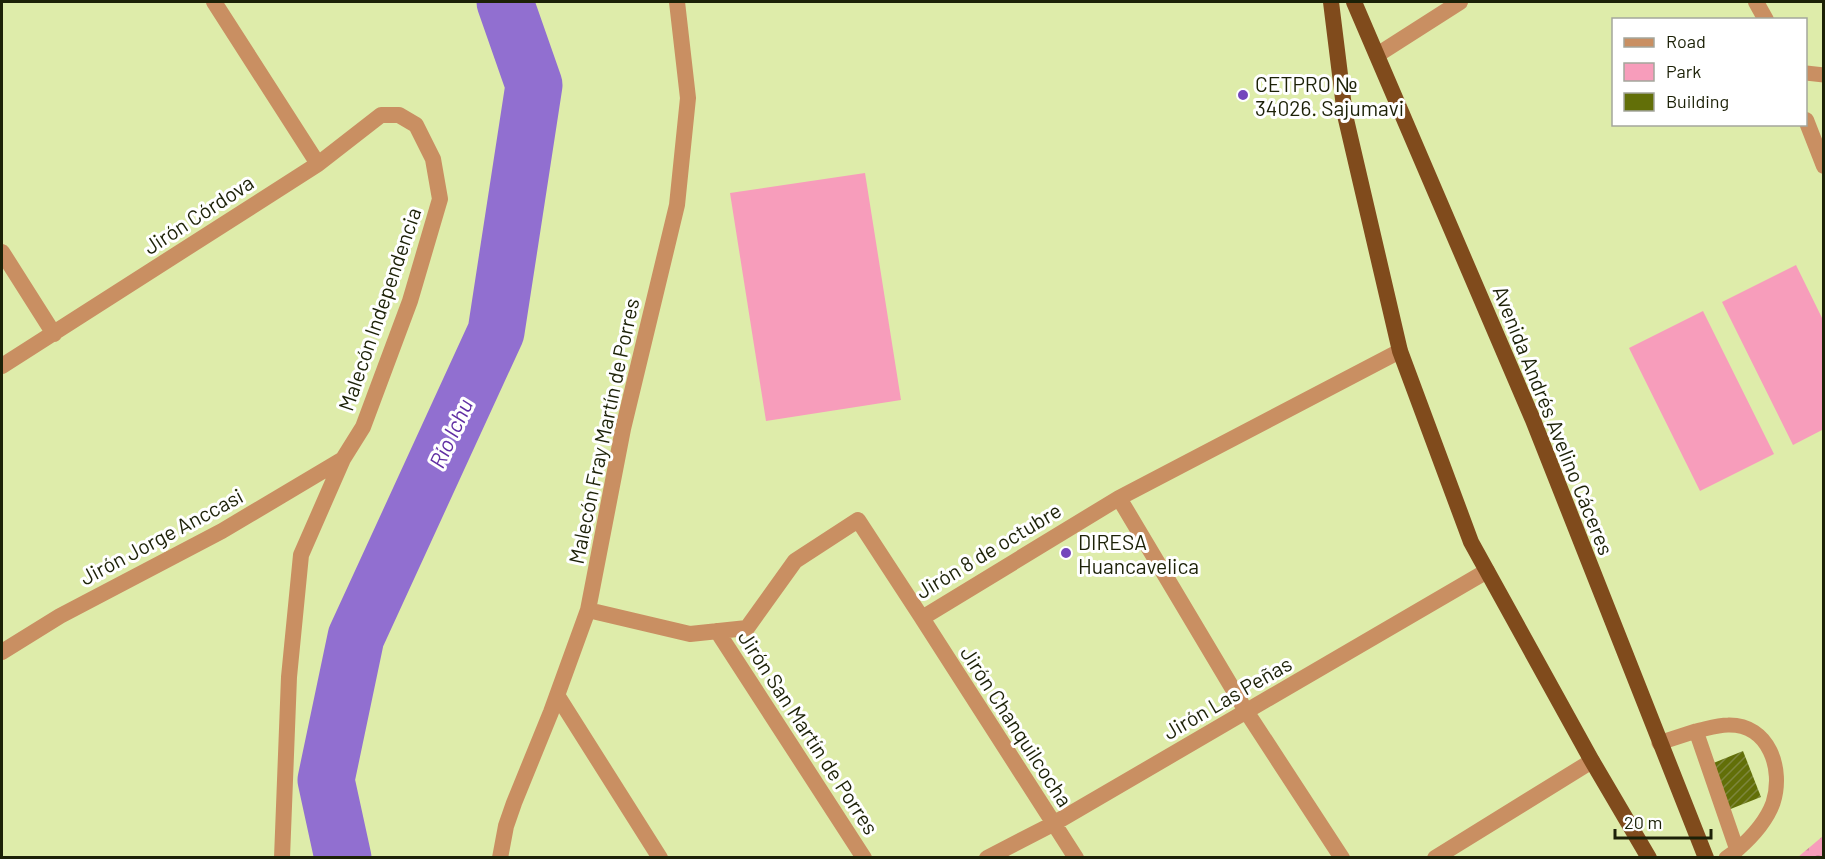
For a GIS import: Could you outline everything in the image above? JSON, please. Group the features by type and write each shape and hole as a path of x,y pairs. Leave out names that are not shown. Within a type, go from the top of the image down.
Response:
{"highway":[{"path":"1331,2 1345,115 1400,351 1471,542 1592,761 1649,858"},
{"name":"Avenida Andrés Avelino Cáceres","path":"1354,2 1533,420 1706,858"}],"street":[{"path":"214,2 318,164"},
{"name":"Malecón Fray Martín de Porres","path":"500,858 506,826 588,610 623,429 677,204 688,98 677,2"},
{"path":"1377,55 1460,2"},
{"path":"1756,2 1765,18"},
{"name":"Jirón Córdova","path":"2,366 318,164 381,115 399,115 417,125"},
{"path":"1807,122 1824,165"},
{"name":"Malecón Independencia","path":"282,858 289,677 301,555 343,459 363,427 406,312 440,199 433,159 417,125"},
{"path":"2,252 54,334"},
{"name":"Jirón 8 de octubre","path":"588,610 690,634 747,628 795,561 858,520 922,618 1119,498 1400,351"},
{"name":"Jirón Jorge Anccasi","path":"2,652 60,616 222,531 343,459"},
{"path":"1119,498 1246,711 1342,858"},
{"name":"Jirón Las Peñas","path":"987,858 1053,824 1487,571"},
{"name":"Jirón Chanquilcocha","path":"922,618 1076,858"},
{"name":"Jirón San Martín de Porres","path":"717,631 864,858"},
{"path":"557,695 660,858"},
{"path":"1435,858 1592,761"}],"lane":[{"path":"1807,73 1824,75"},
{"path":"1659,743 1696,731 1728,725 1747,728 1763,740 1774,758 1778,779 1773,803 1757,831 1732,854 1696,731"}],"green space":[{"path":"865,173 901,400 766,421 730,193"},
{"path":"1796,265 1823,320 1824,429 1793,445 1722,302"},
{"path":"1703,311 1774,454 1700,491 1629,348"},
{"path":"1823,836 1823,857 1798,857"}],"building":[{"path":"1743,751 1761,797 1728,810 1711,764"}],"waterway":[{"name":"Río Ichu","path":"343,858 326,780 356,637 496,332 534,85 505,2"}],"place":[{"name":"CETPRO № 34026. Sajumavi","path":"1243,95"},
{"name":"DIRESA Huancavelica","path":"1066,553"}]}
